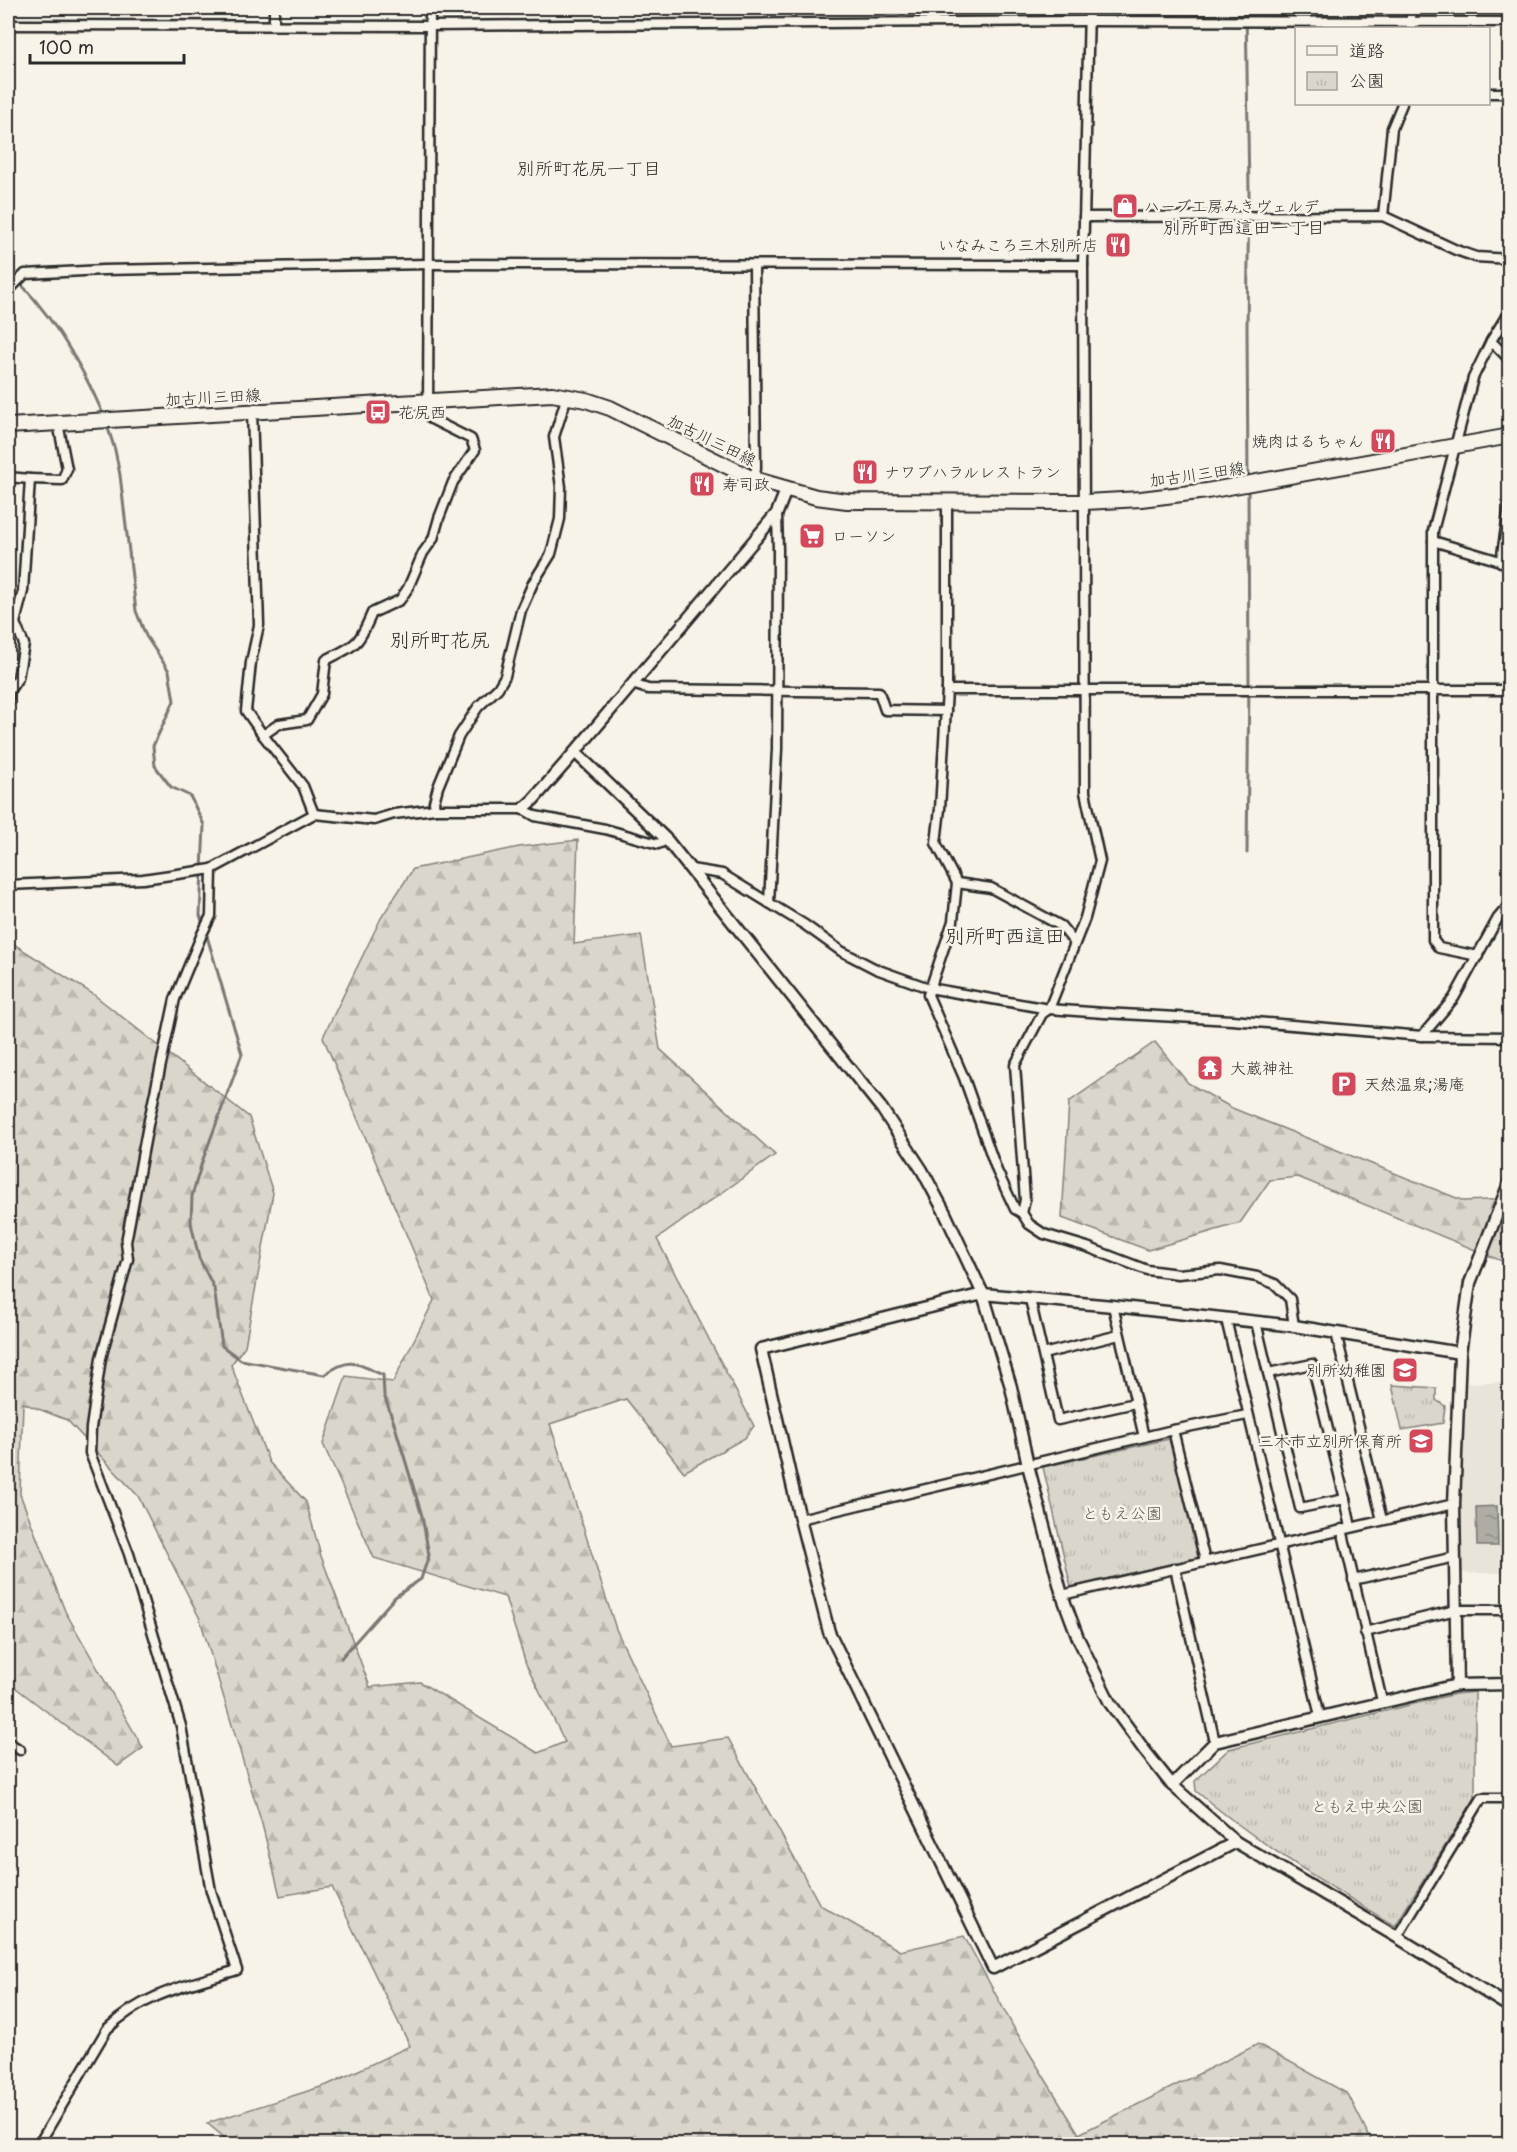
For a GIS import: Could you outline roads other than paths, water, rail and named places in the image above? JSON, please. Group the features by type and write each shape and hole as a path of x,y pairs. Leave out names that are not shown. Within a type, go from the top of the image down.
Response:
{"main road":[{"name":"加古川三田線","path":"8,426 429,403 524,395 567,396 610,408 753,479 786,490 847,501 947,503 1085,502 1141,499 1207,491 1509,436"}],"street":[{"path":"274,8 274,25"},
{"path":"263,735 279,724 307,720 322,694 326,660 354,645 362,638 372,613 400,600 408,588 423,553 433,539 453,482 475,450 471,439 431,419 428,414 430,8"},
{"path":"1022,1213 1025,1200 1015,1065 1042,1014 1049,1009 1085,918 1100,861 1085,792 1083,265 1089,8"},
{"path":"1411,25 1412,8"},
{"path":"8,25 429,26 1088,21 1411,25 1509,22"},
{"path":"1490,93 1509,93"},
{"path":"1383,216 1392,128 1402,105"},
{"path":"1084,217 1383,216 1476,257 1509,259"},
{"path":"9,288 25,274 115,270 429,264 1083,265"},
{"path":"753,265 756,469 753,479"},
{"path":"1478,956 1439,948 1433,940 1433,531 1473,378 1491,340 1509,310"},
{"path":"1491,340 1509,360"},
{"path":"435,809 434,802 438,787 459,736 478,707 498,688 506,676 521,610 533,583 551,554 560,519 561,488 554,437 567,396"},
{"path":"252,411 259,625 251,662 246,711 303,786 314,814"},
{"path":"8,477 62,480 67,469 58,423"},
{"path":"8,704 8,691 18,678 24,645 15,623 23,591 30,479"},
{"path":"523,809 575,752 777,513 786,490"},
{"path":"1433,541 1505,563 1509,500"},
{"path":"947,503 947,690 936,843 957,884 952,921 928,995 964,1078 997,1171 1015,1209 1022,1213 1029,1224 1044,1234 1087,1247 1147,1270 1178,1274 1220,1270 1257,1277 1275,1284 1290,1299 1294,1326"},
{"path":"769,903 777,749 777,513"},
{"path":"632,684 648,689 879,692 885,710 946,711"},
{"path":"947,690 1509,690"},
{"path":"575,752 667,840 882,1109 922,1170 983,1294 1011,1387 1028,1465 1062,1595 1078,1638 1110,1703 1173,1785 1236,1842 1397,1936 1509,2007"},
{"path":"8,885 143,879 212,869 314,814 374,820 394,814 435,809 523,809 535,816 605,829 658,844 667,840"},
{"path":"39,2145 107,2030 120,2017 150,1998 237,1970 210,1891 182,1726 129,1554 90,1453 101,1358 128,1259 126,1242 174,999 211,916 212,869"},
{"path":"691,869 722,874 805,925 841,951 876,969 929,988 1049,1009 1232,1020 1422,1036 1509,1037"},
{"path":"957,884 991,888 1061,926 1074,942"},
{"path":"1422,1036 1454,998 1498,918 1509,904"},
{"path":"1457,1685 1454,1504 1460,1353 1470,1283 1509,1181"},
{"path":"1236,1842 993,1968 829,1632 761,1349 983,1294 1294,1326 1460,1353"},
{"path":"1030,1299 1058,1420 1135,1403"},
{"path":"1113,1306 1144,1437"},
{"path":"1226,1319 1320,1716"},
{"path":"1256,1322 1300,1508 1345,1499"},
{"path":"1336,1334 1382,1520"},
{"path":"1043,1354 1119,1335"},
{"path":"1268,1373 1312,1364 1345,1499 1353,1580 1382,1701"},
{"path":"800,1519 1247,1414"},
{"path":"1173,1430 1205,1562"},
{"path":"1062,1595 1454,1504"},
{"path":"1353,1580 1455,1557"},
{"path":"1175,1569 1215,1742"},
{"path":"1365,1632 1456,1610 1509,1611"},
{"path":"1173,1785 1215,1742 1457,1685 1509,1684"},
{"path":"8,1742 20,1750"},
{"path":"1397,1936 1482,1798 1509,1798"}],"water":[{"path":"1497,1506 1498,1546 1477,1546 1476,1507"}],"waterway":[{"path":"1246,8 1249,192 1248,479"},
{"path":"8,271 37,303 63,338 104,416"},
{"path":"107,425 120,475 136,611 146,636 169,671 174,701 153,746 155,766 171,787 190,796 204,825 200,915 204,927"},
{"path":"1247,853 1248,489"},
{"path":"206,933 242,1054 202,1162 192,1196 191,1223 199,1258 214,1288 222,1346 241,1360 324,1375 347,1363 366,1367 383,1375 384,1395 422,1516 429,1555 421,1579 395,1597 341,1658"}],"place":[{"name":"ハーブ工房みきヴェルデ","path":"1125,206"},
{"name":"いなみころ三木別所店","path":"1118,245"},
{"name":"花尻西","path":"378,412"},
{"name":"焼肉はるちゃん","path":"1383,441"},
{"name":"ナワブハラルレストラン","path":"865,472"},
{"name":"寿司政","path":"702,484"},
{"name":"ローソン","path":"812,536"},
{"name":"大蔵神社","path":"1210,1068"},
{"name":"天然温泉;湯庵","path":"1344,1084"},
{"name":"別所幼稚園","path":"1405,1370"},
{"name":"三木市立別所保育所","path":"1421,1441"}],"district":[{"name":"別所町花尻一丁目","path":"589,169"},
{"name":"別所町西這田一丁目","path":"1244,228"},
{"name":"別所町花尻","path":"440,640"},
{"name":"別所町西這田","path":"1005,936"}],"park label":[{"name":"ともえ公園","path":"1122,1513"},
{"name":"ともえ中央公園","path":"1367,1806"}]}
